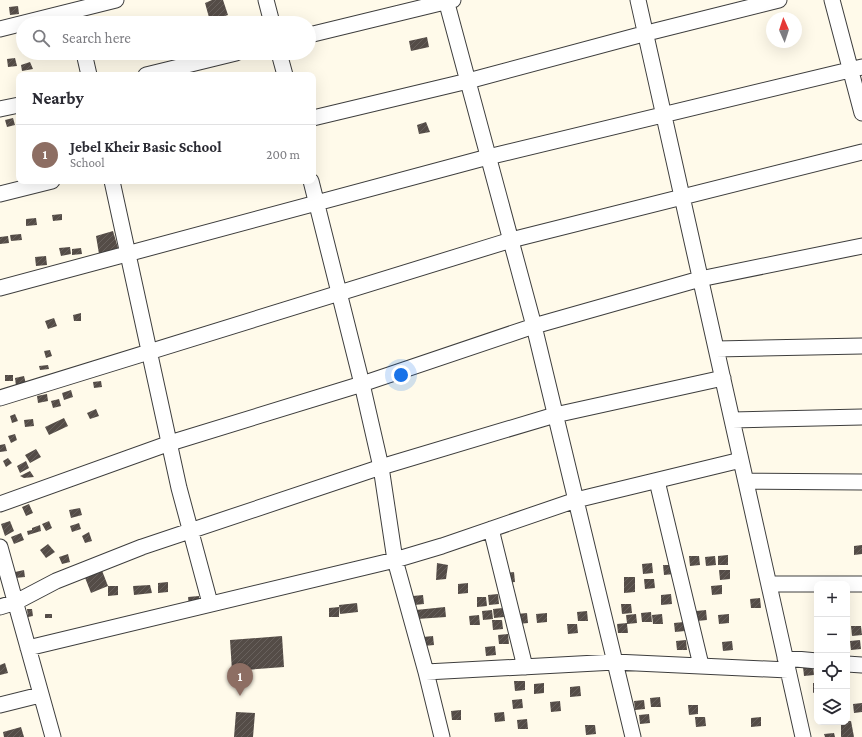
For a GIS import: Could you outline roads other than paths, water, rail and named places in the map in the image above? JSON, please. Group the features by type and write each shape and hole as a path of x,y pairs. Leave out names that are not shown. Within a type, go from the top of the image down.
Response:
{"street":[{"path":"54,16 116,0"},
{"path":"266,0 270,16"},
{"path":"638,0 665,115 700,279 803,737"},
{"path":"316,117 468,81 646,33 779,0"},
{"path":"832,0 856,68 862,113"},
{"path":"316,33 449,1 468,81 534,326 633,737"},
{"path":"0,29 16,25"},
{"path":"86,60 88,72"},
{"path":"158,72 207,60"},
{"path":"281,60 284,72"},
{"path":"0,288 488,157 856,68"},
{"path":"0,109 16,106"},
{"path":"0,398 511,240 862,152"},
{"path":"0,194 40,184"},
{"path":"113,184 190,532 210,603"},
{"path":"312,184 362,384 381,467 395,560 426,672 442,737"},
{"path":"0,504 170,443 362,384 534,326 700,279 862,246"},
{"path":"716,349 862,346"},
{"path":"0,607 16,602 56,581 142,547 381,467 555,415 723,378"},
{"path":"732,420 862,417"},
{"path":"28,648 210,603 395,560 442,546 576,500 741,460"},
{"path":"657,480 701,666"},
{"path":"746,481 862,482"},
{"path":"491,529 525,667"},
{"path":"0,547 40,695 53,737"},
{"path":"769,584 862,584"},
{"path":"426,672 614,662 701,666 787,664 814,661"},
{"path":"850,664 862,665"},
{"path":"0,705 40,695"}],"place":[{"name":"Jebel Kheir Basic School","path":"240,696"}]}
